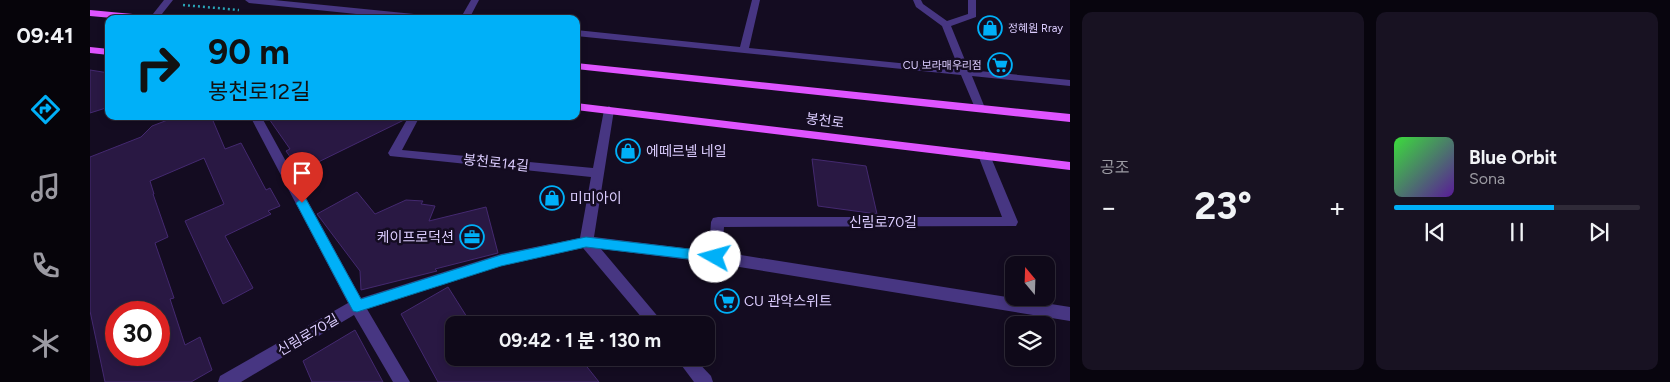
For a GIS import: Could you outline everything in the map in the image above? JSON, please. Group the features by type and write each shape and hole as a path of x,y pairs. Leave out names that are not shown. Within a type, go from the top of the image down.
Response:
{"main road":[{"path":"90,13 111,15"},
{"path":"90,50 105,52"},
{"name":"봉천로","path":"580,66 1070,118"},
{"path":"580,74 595,68"},
{"path":"580,103 592,108"},
{"name":"봉천로","path":"580,106 1070,166"}],"street":[{"path":"249,0 395,15"},
{"path":"466,15 475,0"},
{"path":"744,50 756,0"},
{"path":"917,0 919,5 946,25 980,108"},
{"path":"946,25 973,15 972,0"},
{"path":"157,15 168,2"},
{"path":"580,33 1070,83"},
{"path":"609,110 586,242 649,316"},
{"path":"257,120 357,306 402,382"},
{"name":"봉천로14길","path":"413,120 394,153 598,173"},
{"name":"신림로70길","path":"715,257 718,222 1011,222 984,155"},
{"name":"신림로70길","path":"226,382 357,306 501,260 586,242 715,257 1070,314"},
{"path":"691,366 705,382"}],"path":[{"path":"168,2 241,10"}],"building":[{"path":"90,70 105,72 105,108 90,113"},
{"path":"168,120 213,120 225,149 241,143 266,190 270,188 280,206 268,211 271,214 225,236 253,288 223,304 185,221 224,204 204,158 150,181 168,237 155,243 174,298 170,299 185,345 200,337 212,370 191,382 105,382 90,311 90,157 141,137 152,126"},
{"path":"270,120 404,120 300,171 286,151 290,149"},
{"path":"812,159 866,166 877,214 818,206"},
{"path":"357,192 375,214 406,200 423,201 421,204 435,206 429,221 486,207 498,253 361,290 360,271 317,214"},
{"path":"448,287 466,316 445,316 445,366 586,366 599,382 438,382 401,314"},
{"path":"355,330 383,382 312,382 303,361"}],"place":[{"name":"정혜원 Rray","path":"990,28"},
{"name":"CU 보라매우리점","path":"1000,65"},
{"name":"에떼르넬 네일","path":"628,151"},
{"name":"미미아이","path":"552,198"},
{"name":"케이프로덕션","path":"472,237"},
{"name":"CU 관악스위트","path":"727,301"}],"route":[{"path":"302,203 357,306 501,260 586,242 715,257"}]}
